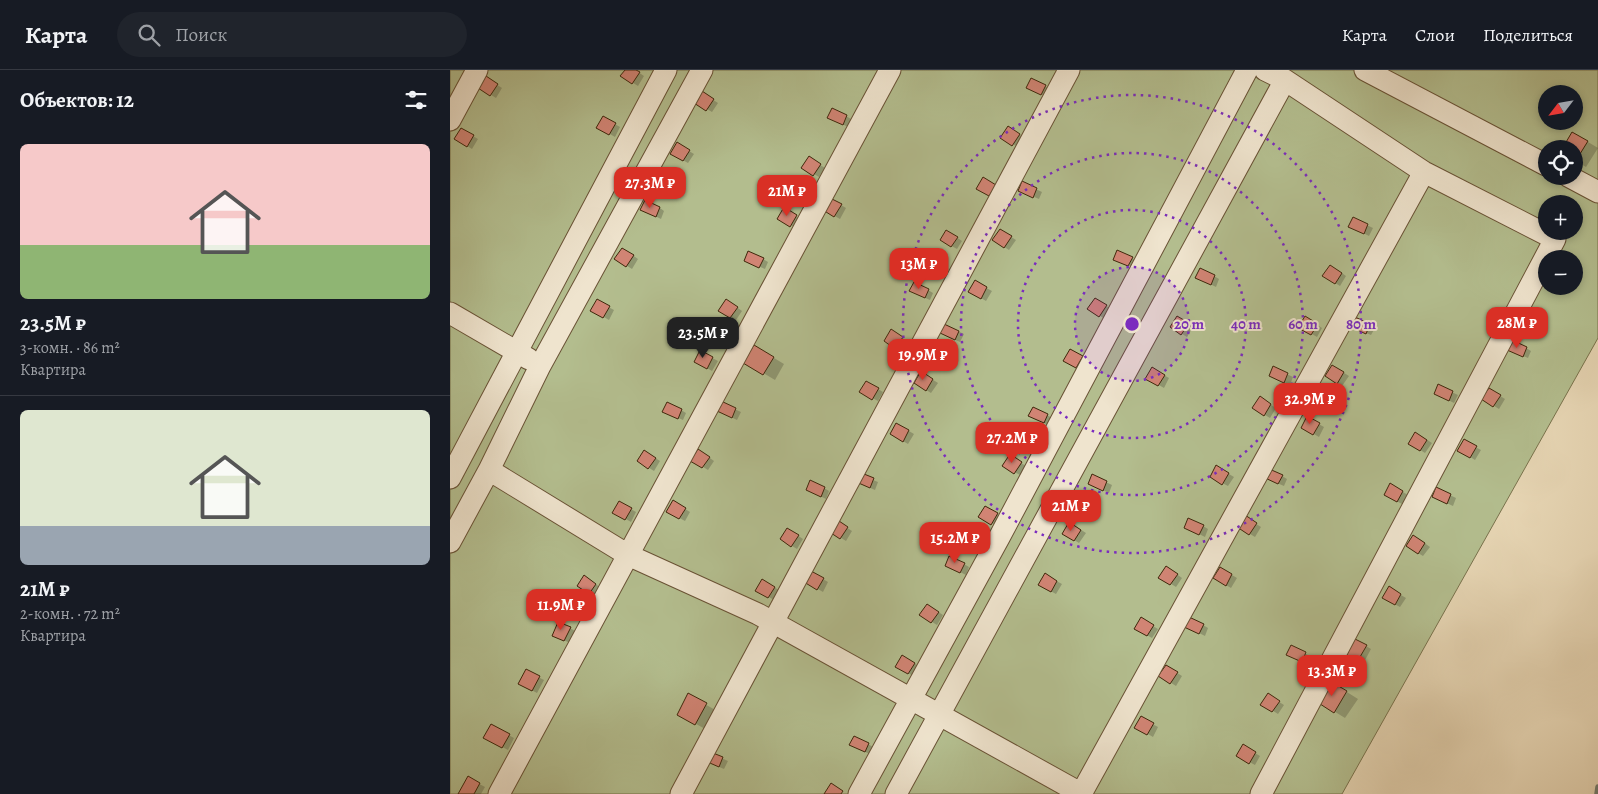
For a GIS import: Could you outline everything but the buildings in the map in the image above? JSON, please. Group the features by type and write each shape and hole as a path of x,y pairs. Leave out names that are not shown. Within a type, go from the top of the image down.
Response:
{"lane":[{"path":"450,120 477,70"},
{"path":"450,478 518,353 666,70"},
{"path":"450,542 489,470 540,366 702,70"},
{"path":"499,794 890,70"},
{"path":"681,794 1070,70"},
{"path":"859,794 1247,70"},
{"path":"1261,794 1555,238 1424,172 1285,80 1265,70"},
{"path":"1365,70 1538,161"},
{"path":"896,794 1285,80"},
{"path":"489,470 628,555 773,622 1081,794 1424,172"},
{"path":"1583,184 1598,192"},
{"path":"450,313 540,366"}],"green space":[{"path":"450,70 1598,70 1598,338 1342,794 450,794"}],"waterway":[{"path":"1597,794 1598,787"}]}
